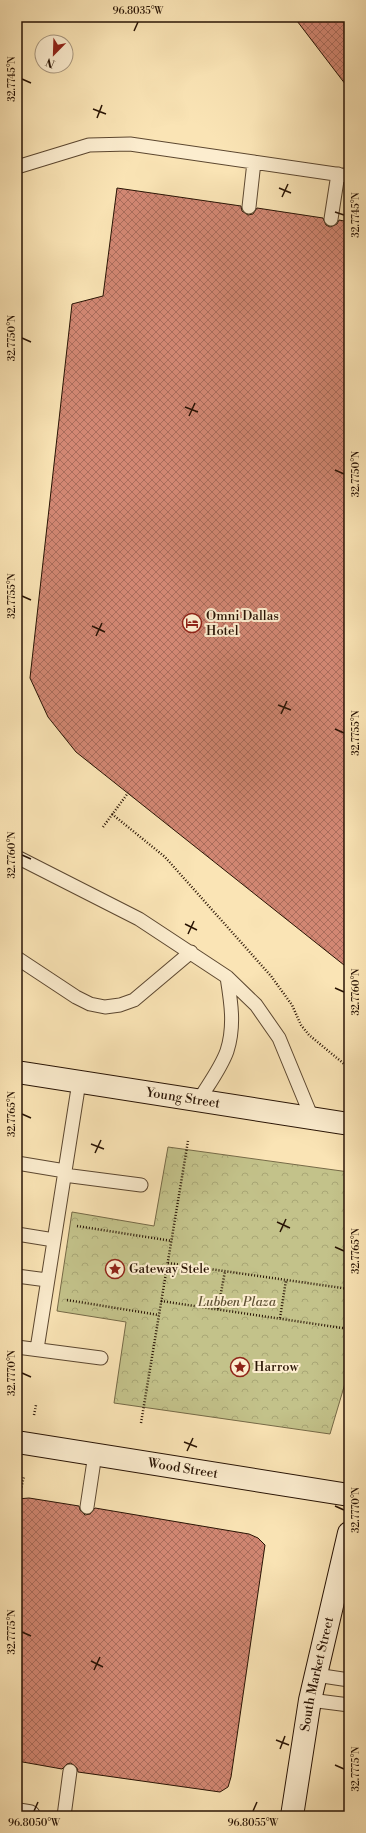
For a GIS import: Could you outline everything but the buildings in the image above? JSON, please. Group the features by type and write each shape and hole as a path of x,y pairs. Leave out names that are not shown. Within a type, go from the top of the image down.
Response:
{"main road":[{"name":"Young Street","path":"17,1072 349,1124"},
{"name":"Wood Street","path":"17,1442 349,1495"},
{"name":"South Market Street","path":"292,1816 310,1700 349,1533"},
{"path":"17,1814 29,1816"}],"lane":[{"path":"17,167 89,145 130,144 343,175 331,219"},
{"path":"249,207 254,162"},
{"path":"17,857 138,919 191,952 227,977 256,1005 279,1038 312,1118"},
{"path":"17,958 76,997 90,1004 105,1007 120,1005 134,1000 191,952"},
{"path":"199,1100 226,1052 232,1028 232,1009 227,977"},
{"path":"37,1349 79,1082"},
{"path":"17,1163 64,1173 141,1185"},
{"path":"17,1234 54,1240"},
{"path":"17,1276 47,1280"},
{"path":"17,1346 101,1358"},
{"path":"87,1507 95,1454"},
{"path":"316,1675 349,1680"},
{"path":"310,1700 349,1705"},
{"path":"64,1816 70,1771"}],"path":[{"path":"103,826 128,793"},
{"path":"112,814 165,857 271,976 292,1005 301,1024 309,1035 349,1068"},
{"path":"141,1423 188,1141"},
{"path":"57,1223 172,1241"},
{"path":"168,1263 349,1290"},
{"path":"218,1309 225,1271"},
{"path":"280,1318 286,1280"},
{"path":"45,1296 159,1315"},
{"path":"161,1301 349,1329"},
{"path":"34,1415 36,1405"},
{"path":"17,1488 21,1489 24,1476"}],"green space":[{"name":"Lubben Plaza","path":"168,1147 349,1172 349,1370 330,1434 114,1403 126,1322 57,1311 72,1212 154,1226"}],"place":[{"name":"Omni Dallas Hotel","path":"192,623"},
{"name":"Gateway Stele","path":"115,1269"},
{"name":"Harrow","path":"240,1367"}]}
